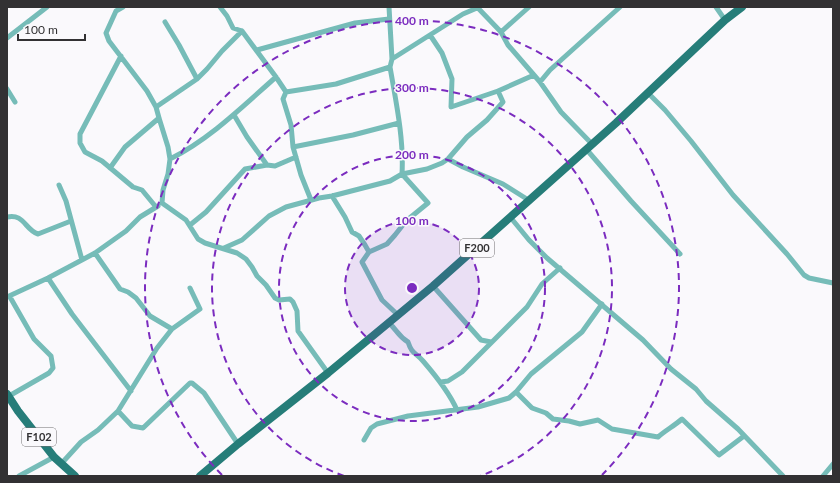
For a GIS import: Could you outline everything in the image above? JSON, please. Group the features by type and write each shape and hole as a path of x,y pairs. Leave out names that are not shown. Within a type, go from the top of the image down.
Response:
{"main road":[{"name":"F200","path":"200,476 433,286 530,201 725,20 742,7"},
{"name":"F102","path":"8,395 54,457 75,476"}],"street":[{"path":"7,38 47,7"},
{"path":"123,7 116,11 106,33 109,40 147,91 156,107 170,159 168,174 163,190 162,203"},
{"path":"220,7 227,16 233,28 242,32 276,76 286,92"},
{"path":"389,7 392,59 390,67 399,123 403,160 402,174 428,203 406,221 387,244 369,252 362,262 382,300 398,315"},
{"path":"501,32 529,7"},
{"path":"540,82 550,70 620,7"},
{"path":"716,7 725,20"},
{"path":"392,59 462,14 477,8 501,32 508,45 540,82 561,112 626,196 680,254"},
{"path":"256,50 355,23 389,19"},
{"path":"165,22 197,79"},
{"path":"156,107 197,79 208,69 222,51 242,32"},
{"path":"430,35 442,54 452,79 451,107 498,91 534,75"},
{"path":"121,56 80,134 80,143 85,152 102,162 129,184 144,192 156,207"},
{"path":"286,92 336,84 390,67"},
{"path":"170,159 186,151 234,115 276,76"},
{"path":"7,89 16,102"},
{"path":"224,248 242,240 276,211 311,200 390,181 402,174 427,169 448,159 503,102 498,91"},
{"path":"286,92 283,99 291,125 293,147 311,200"},
{"path":"648,93 665,110 733,195 787,254 804,275 809,278 833,283"},
{"path":"234,115 267,166"},
{"path":"110,168 125,147 159,118"},
{"path":"293,147 353,135 399,123"},
{"path":"190,225 206,212 245,169 274,166 296,157"},
{"path":"448,159 503,184 530,201"},
{"path":"59,185 66,201 82,260"},
{"path":"332,196 352,232 358,236 369,252"},
{"path":"8,395 49,373 53,368 51,356 34,340 8,297 95,253 126,231 140,217 162,203"},
{"path":"162,203 186,220 198,239 205,243 237,253 250,264 257,276 266,285 275,298 279,300 290,299 293,302 297,311 298,331 328,373"},
{"path":"7,217 16,216 20,218 33,233 38,234 71,221"},
{"path":"511,218 529,240 643,340 671,369 696,389 706,401 744,436 783,476"},
{"path":"95,253 120,289 128,292 136,298 150,316 172,328"},
{"path":"441,382 448,381 462,372 526,307 542,284 560,268"},
{"path":"48,278 72,314 131,391"},
{"path":"433,286 481,340 491,342"},
{"path":"61,464 81,442 98,430 118,411 157,348 172,328 200,309 190,288"},
{"path":"364,440 371,428 377,424 408,416 478,407 504,400 516,392 531,374 582,332 602,304"},
{"path":"389,322 395,327 400,337 408,342 411,351 422,360 441,382 450,394 457,410"},
{"path":"118,411 132,426 143,428 190,383 192,383 204,393 238,444"},
{"path":"516,392 532,408 546,413 553,419 580,424 598,420 612,429 658,437 682,419 719,456 744,436"},
{"path":"19,476 54,457"},
{"path":"823,476 833,464"}]}
